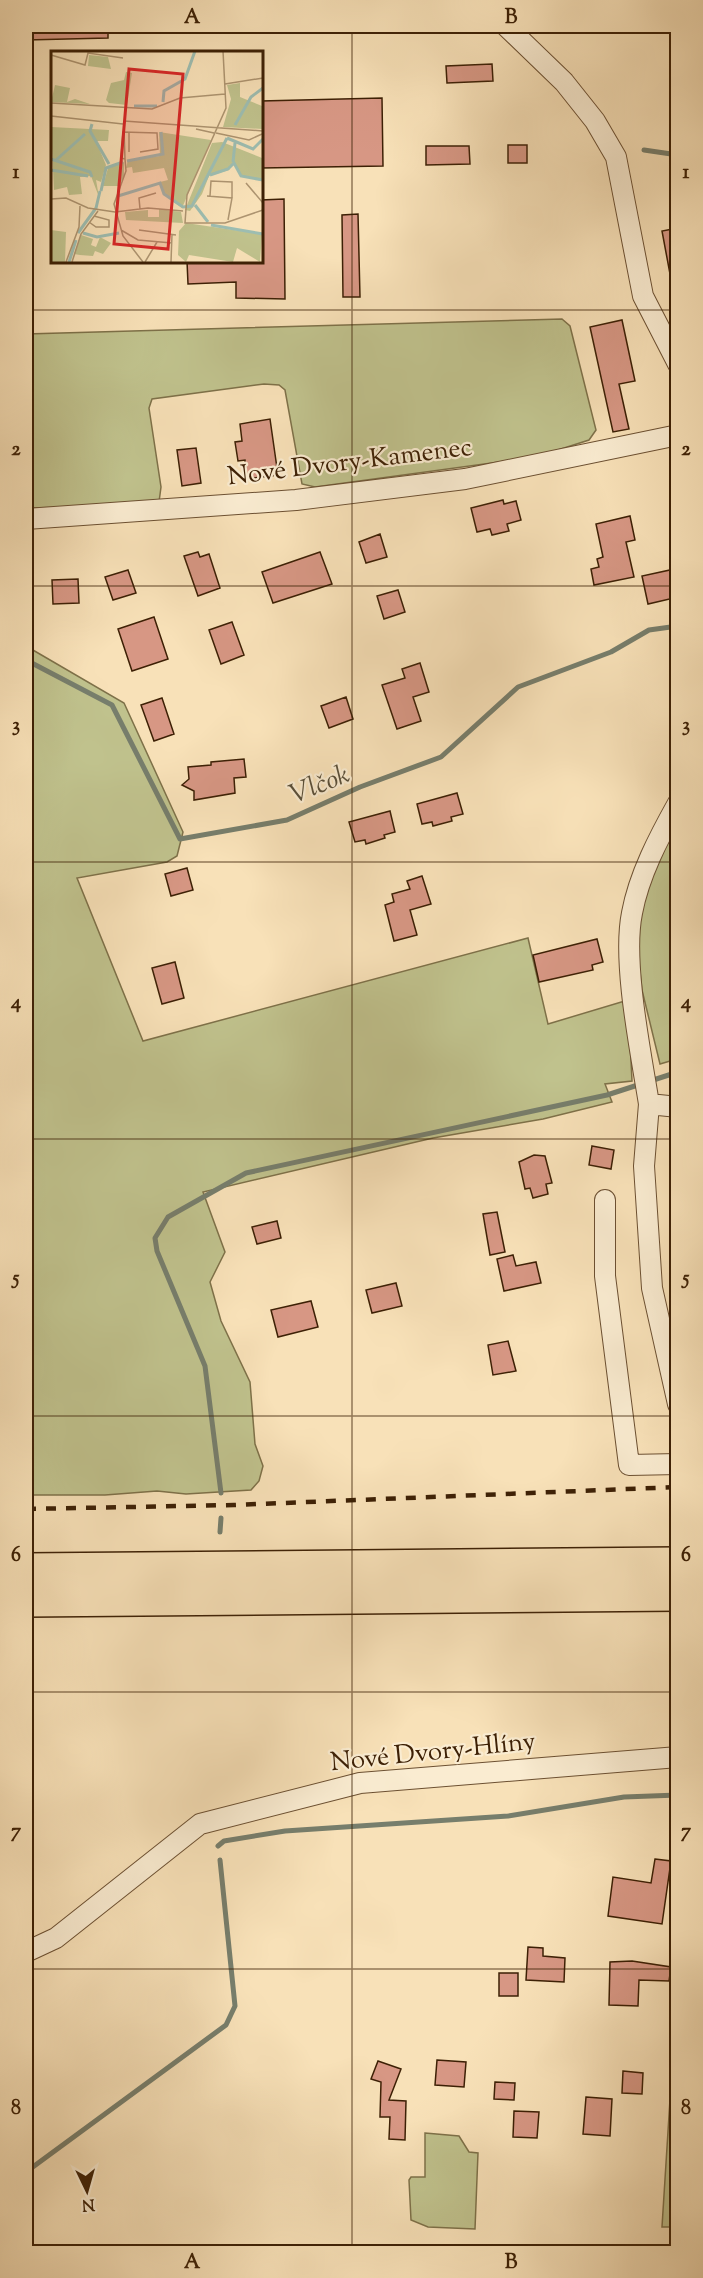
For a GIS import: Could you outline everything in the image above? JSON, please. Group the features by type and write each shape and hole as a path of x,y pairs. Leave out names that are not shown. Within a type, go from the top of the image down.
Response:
{"highway":[{"path":"26,1570 678,1564"},
{"path":"26,1600 678,1594"}],"street":[{"path":"506,26 564,82 595,121 616,157 643,296 678,364"},
{"name":"Nové Dvory-Kamenec","path":"26,519 296,500 465,479 678,435"},
{"path":"678,803 640,883 631,914 630,951 648,1099 644,1166 652,1288 678,1404"},
{"path":"648,1099 678,1107"},
{"path":"605,1200 605,1276 628,1465 678,1464"},
{"name":"Nové Dvory-Hlíny","path":"26,1952 56,1938 200,1824 360,1783 678,1757"}],"green space":[{"path":"562,319 570,326 596,430 589,440 536,457 315,487 302,484 285,390 279,385 264,384 152,399 149,408 161,487 159,502 143,506 26,508 26,334"},
{"path":"26,646 124,703 183,832 177,856 167,862 77,878 143,1041 528,938 548,1024 628,1000 632,1081 605,1084 612,1102 543,1119 433,1138 203,1192 225,1252 210,1282 221,1321 250,1382 255,1444 263,1466 259,1481 251,1490 186,1494 157,1491 105,1495 26,1495"},
{"path":"677,816 677,1059 660,1064 642,990 635,925 646,883"},
{"path":"677,1988 677,2227 662,2227"},
{"path":"425,2133 459,2136 469,2152 478,2153 475,2229 428,2227 411,2220 409,2180 411,2177 425,2177"}],"building":[{"path":"26,26 108,26 108,38 26,40"},
{"path":"492,64 493,81 447,83 446,66"},
{"path":"382,98 383,166 262,168 262,101"},
{"path":"508,145 527,145 527,163 508,163"},
{"path":"426,146 469,146 470,164 426,165"},
{"path":"284,199 285,299 236,298 236,282 188,284 187,262 262,262 262,200"},
{"path":"358,214 360,297 343,297 342,215"},
{"path":"678,228 678,274 670,274 662,231"},
{"path":"622,320 635,381 619,384 629,429 613,432 590,327"},
{"path":"270,419 278,475 247,479 245,460 238,461 235,442 242,441 240,424"},
{"path":"196,448 201,483 182,486 177,450"},
{"path":"503,500 504,504 516,501 521,520 507,524 509,531 492,535 490,529 477,532 471,508"},
{"path":"630,516 635,540 626,542 634,577 594,585 591,569 599,567 597,559 603,557 596,524"},
{"path":"380,534 387,557 366,563 359,542"},
{"path":"198,552 200,557 209,554 220,588 198,596 184,556"},
{"path":"320,552 332,584 273,603 262,572"},
{"path":"128,570 136,593 113,600 105,577"},
{"path":"670,570 674,598 648,604 642,576"},
{"path":"78,579 79,603 53,604 52,580"},
{"path":"398,590 405,612 384,619 377,596"},
{"path":"154,617 168,659 132,671 118,629"},
{"path":"232,622 244,655 221,664 209,630"},
{"path":"420,663 429,692 413,697 421,721 397,729 382,685 405,678 402,669"},
{"path":"346,697 353,719 329,728 321,706"},
{"path":"162,698 174,734 154,741 141,705"},
{"path":"244,759 246,777 234,778 235,793 194,800 194,791 182,785 189,779 188,767"},
{"path":"457,793 463,814 451,817 452,821 433,826 432,822 422,824 417,804"},
{"path":"390,811 395,832 366,844 365,840 355,842 349,822"},
{"path":"187,868 193,890 171,896 165,874"},
{"path":"422,876 431,904 410,910 417,935 394,941 385,905 394,902 392,894 410,889 407,881"},
{"path":"597,939 603,962 592,965 593,970 539,982 533,955"},
{"path":"175,962 184,998 162,1004 152,968"},
{"path":"592,1146 614,1150 611,1169 589,1165"},
{"path":"534,1155 545,1156 552,1183 546,1184 548,1194 533,1198 530,1188 525,1189 519,1162"},
{"path":"497,1212 505,1252 490,1255 483,1214"},
{"path":"277,1221 281,1238 257,1244 252,1227"},
{"path":"513,1255 516,1266 536,1262 541,1283 504,1291 497,1259"},
{"path":"396,1283 402,1306 372,1313 366,1290"},
{"path":"311,1301 318,1327 278,1337 271,1310"},
{"path":"508,1341 516,1371 493,1375 488,1345"},
{"path":"655,1859 671,1861 662,1924 608,1916 613,1877 651,1883"},
{"path":"528,1947 543,1948 543,1956 565,1958 564,1982 526,1980"},
{"path":"632,1961 671,1967 669,1981 639,1980 638,2006 609,2005 610,1962"},
{"path":"499,1973 518,1973 518,1996 499,1996"},
{"path":"437,2060 466,2062 464,2087 435,2085"},
{"path":"378,2061 401,2069 389,2100 406,2101 405,2140 389,2139 390,2117 380,2117 381,2082 371,2079"},
{"path":"623,2071 643,2073 642,2094 622,2093"},
{"path":"495,2082 515,2083 514,2100 494,2099"},
{"path":"586,2097 612,2099 610,2136 583,2134"},
{"path":"514,2111 539,2112 537,2138 513,2137"}],"waterway":[{"path":"644,150 678,155"},
{"name":"Vlčok","path":"26,660 112,705 180,839 287,820 360,787 441,757 518,687 611,652 649,630 678,626"},
{"path":"221,1493 205,1366 157,1251 155,1238 168,1217 246,1173 607,1095 678,1072"},
{"path":"220,1532 221,1518"},
{"path":"218,1846 224,1841 285,1831 508,1816 624,1797 678,1795"},
{"path":"26,2172 226,2025 235,2006 220,1860"}],"railway":[{"path":"26,1509 234,1505 678,1487"}]}
